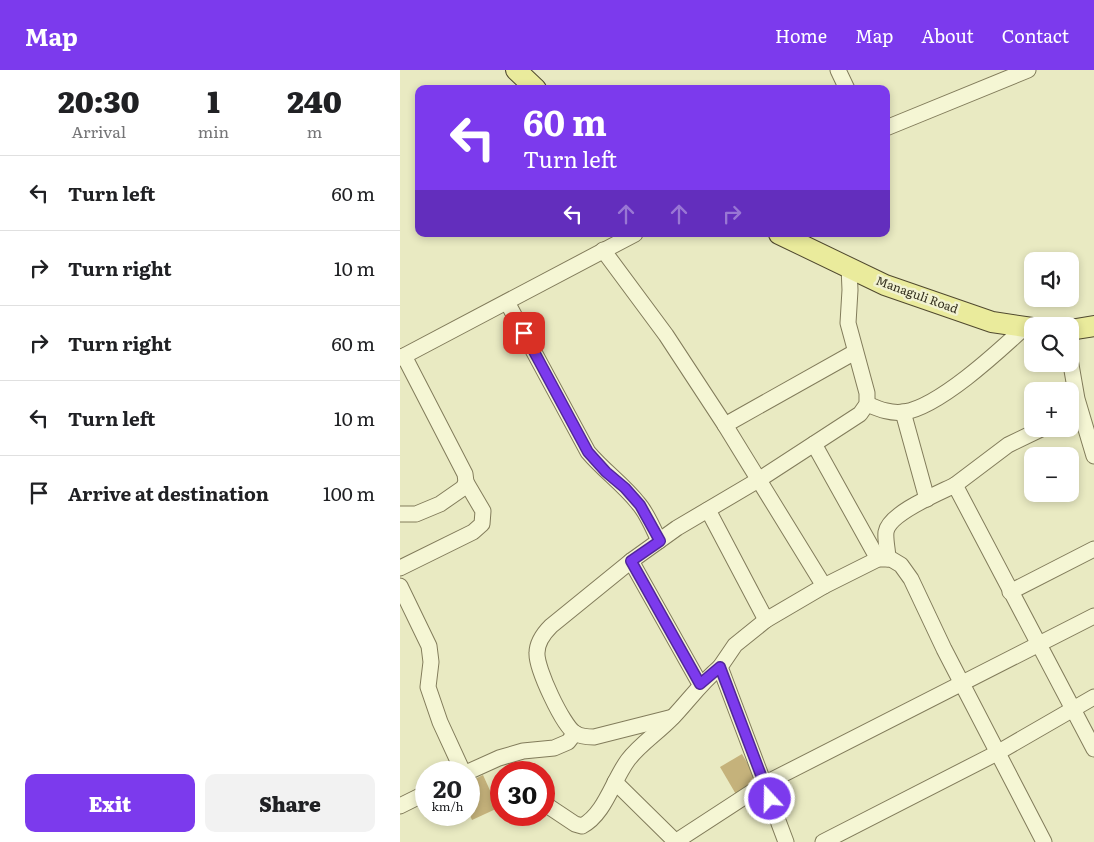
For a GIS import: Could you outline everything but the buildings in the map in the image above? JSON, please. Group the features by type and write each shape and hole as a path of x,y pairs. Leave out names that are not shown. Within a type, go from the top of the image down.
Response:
{"main road":[{"path":"516,70 532,85"},
{"name":"Managuli Road","path":"785,237 885,285 992,322 1024,326"},
{"path":"1079,328 1094,326"}],"street":[{"path":"838,70 845,85"},
{"path":"890,126 1028,70"},
{"path":"400,568 473,532 482,524 483,511 466,482 465,474 402,357 628,237"},
{"path":"603,250 666,335 726,425 824,586"},
{"path":"673,717 594,736 586,737 574,733 565,722 539,669 536,654 541,637 551,626 631,561 860,414 867,404 867,393 848,323 849,267"},
{"path":"507,302 588,452 640,505 660,541"},
{"path":"867,404 883,411 903,412 919,407 957,384 1024,331"},
{"path":"726,425 855,352"},
{"path":"903,412 927,499"},
{"path":"1079,423 1094,456"},
{"path":"883,559 886,531 891,521 927,499 956,485 1008,445 1024,437"},
{"path":"814,444 883,559 901,565 911,579 962,684 1044,842"},
{"path":"400,514 416,514 440,504 462,488 466,482"},
{"path":"956,485 1010,592 1074,708 1094,749"},
{"path":"708,510 766,620"},
{"path":"1010,592 1094,549"},
{"path":"555,811 575,824 582,826 590,822 629,759 673,717 700,684 720,667 736,645 766,620 824,586 883,559"},
{"path":"631,561 700,684"},
{"path":"400,586 430,646 431,662 428,687 440,722 458,761"},
{"path":"615,782 676,842 764,784 1094,616"},
{"path":"720,667 786,842"},
{"path":"823,842 997,753 1094,697"},
{"path":"480,767 499,758 523,751 554,748 568,742 574,733"},
{"path":"400,806 415,798"}],"route":[{"path":"524,333 588,452 640,505 660,541 631,561 700,684 720,667 770,799"}]}
